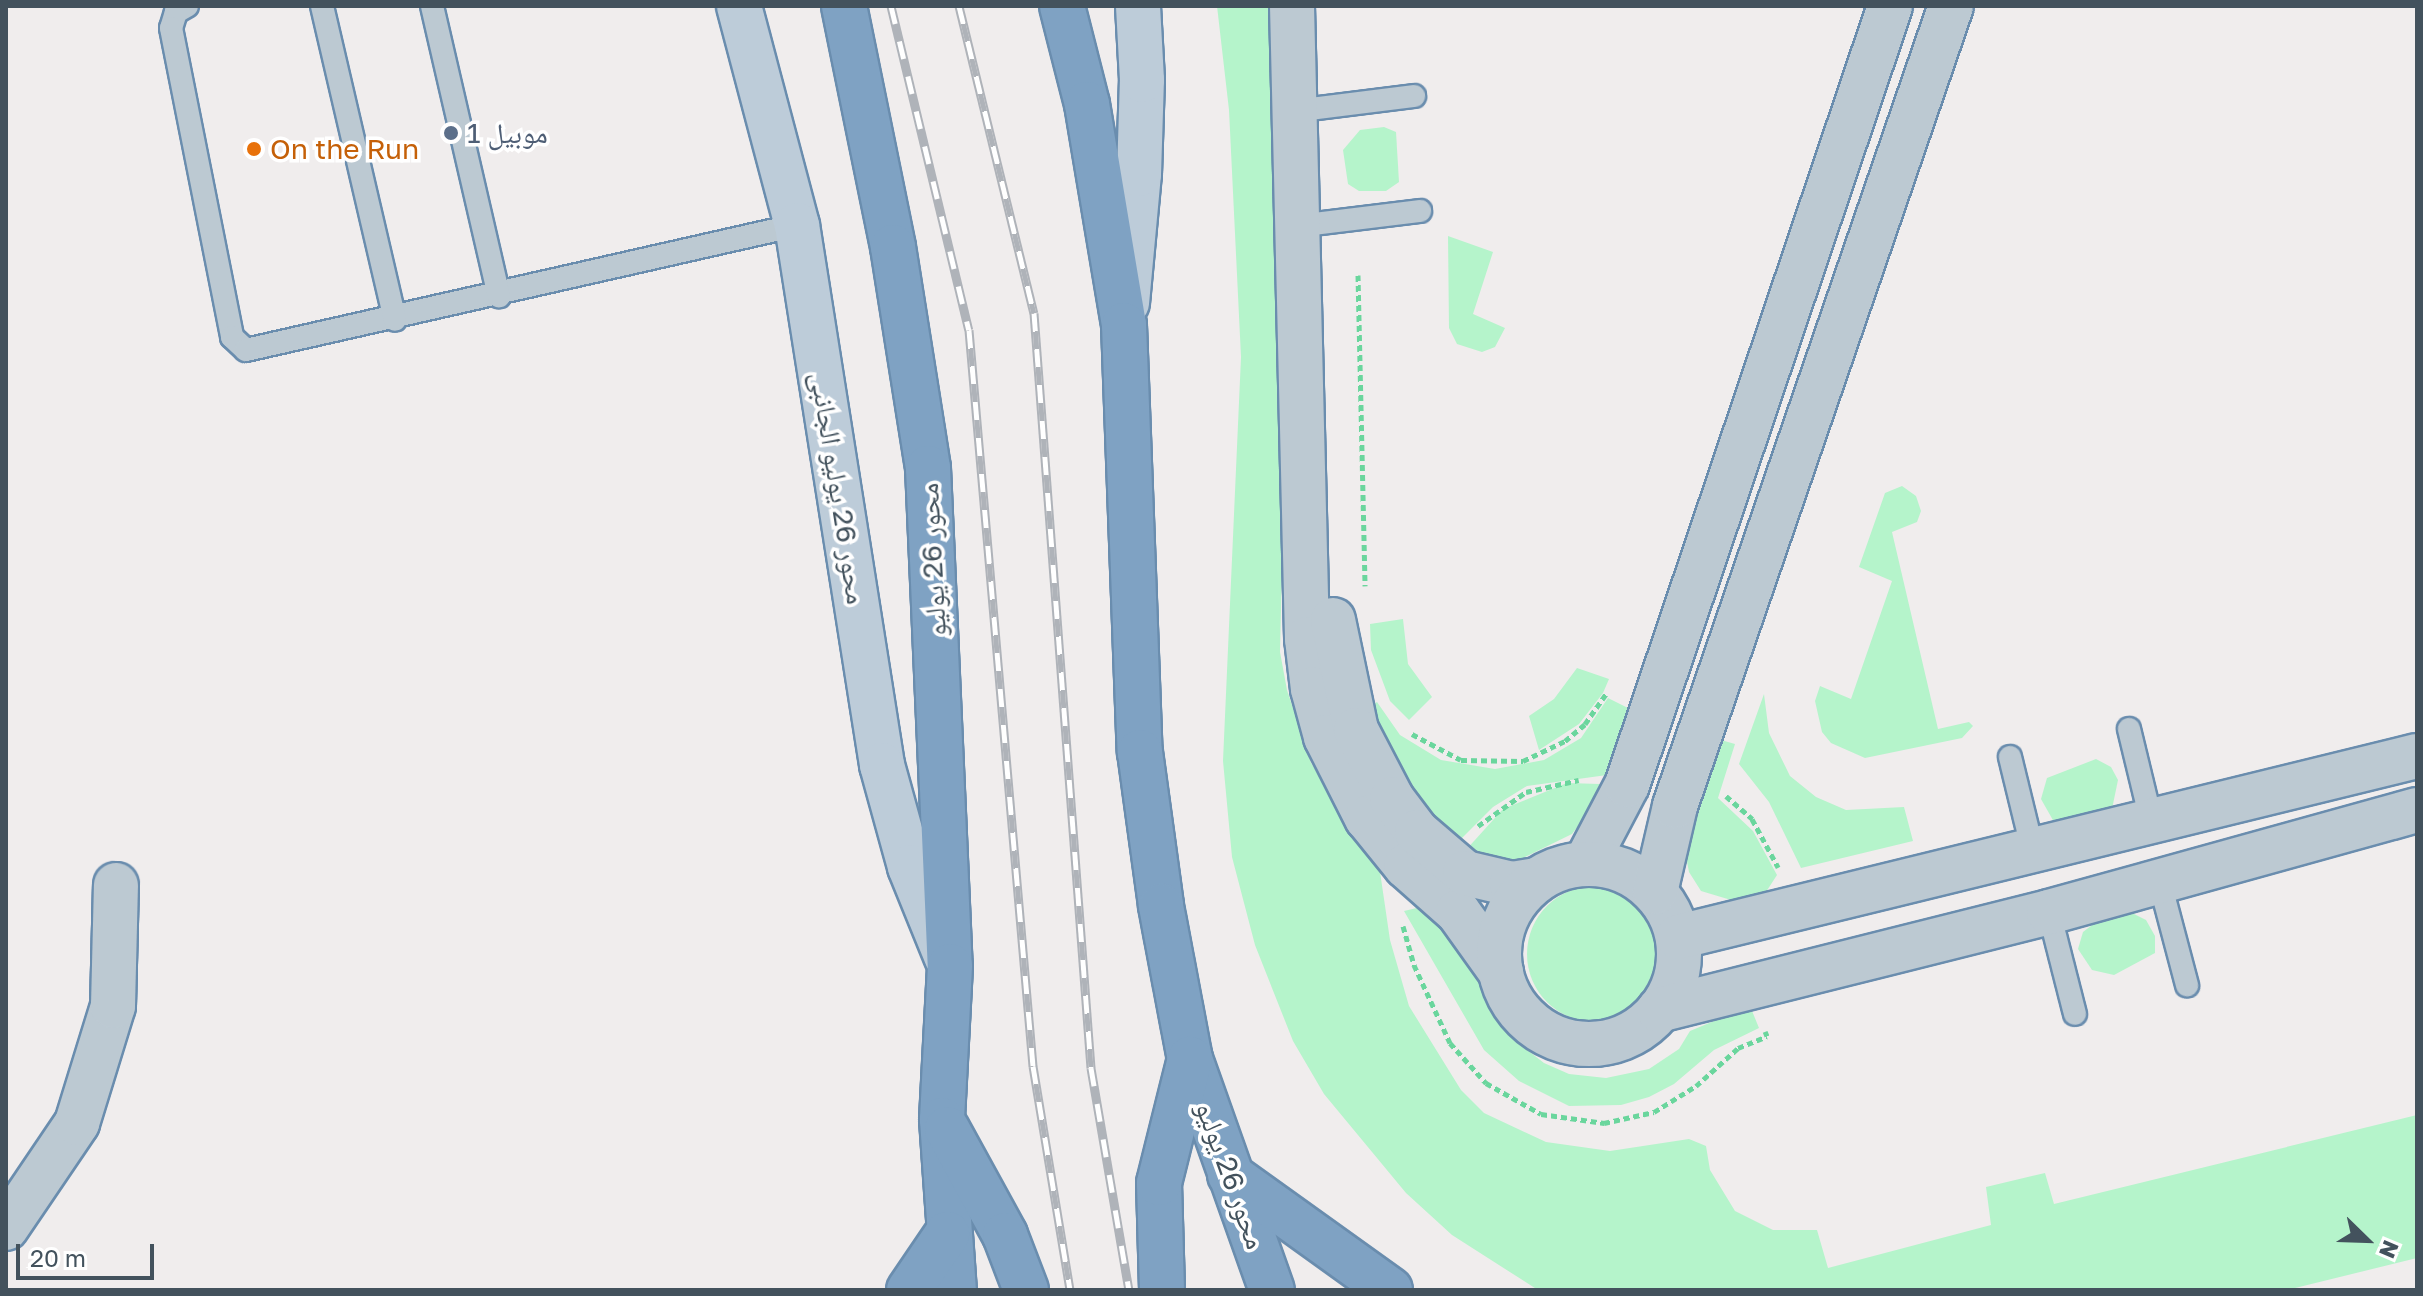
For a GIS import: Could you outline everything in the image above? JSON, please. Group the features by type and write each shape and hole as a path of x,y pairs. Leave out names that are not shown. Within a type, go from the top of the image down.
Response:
{"highway":[{"name":"محور 26 يوليو","path":"844,6 893,247 928,468 950,966 942,1120 947,1234 954,1290"},
{"name":"محور 26 يوليو","path":"1062,6 1087,104 1124,325 1140,752 1161,906 1190,1059 1272,1290"},
{"name":"محور 26 يوليو","path":"1162,1290 1159,1183 1190,1059"},
{"path":"942,1120 1005,1235 1026,1290"},
{"path":"1230,1175 1390,1290"},
{"path":"909,1290 947,1234"}],"main road":[{"name":"محور 26 يوليو الجانبى","path":"739,6 797,225 882,765 910,867 950,966"},
{"path":"1124,325 1139,174 1142,80 1138,6"}],"street":[{"path":"1292,6 1308,110 1311,225 1307,639 1313,689 1346,783 1425,863 1501,972 1524,1017 1568,1042 1618,1039 1659,1010 2049,912 2159,879 2417,810"},
{"path":"1308,110 1321,6"},
{"path":"1586,863 1627,785 1890,6"},
{"path":"1655,892 1675,806 1951,6"},
{"path":"1678,937 2152,824 2417,756"},
{"path":"1425,863 1488,881 1537,880"},
{"path":"1501,972 1505,921 1518,898 1537,880 1560,868 1586,863 1611,866 1655,892 1678,937 1678,963 1659,1010"},
{"path":"6,1228 77,1123 113,1006 116,885"}],"lane":[{"path":"187,6 176,12 171,28 232,337 246,350 395,320 797,225"},
{"path":"322,6 395,320"},
{"path":"432,6 499,296"},
{"path":"1308,110 1414,96"},
{"path":"1311,225 1420,211"},
{"path":"2129,729 2152,824"},
{"path":"2010,757 2033,851"},
{"path":"2159,879 2187,985"},
{"path":"2049,912 2075,1014"}],"path":[{"path":"1358,275 1365,601"},
{"path":"1627,785 1571,780 1526,792 1505,802 1425,863 1400,904 1404,934 1436,1020 1466,1064 1486,1083 1541,1114 1604,1123 1654,1112 1676,1100 1738,1048 1767,1036 1751,987"}],"green space":[{"path":"1217,6 1276,6 1284,482 1280,652 1287,690 1311,763 1352,828 1378,858 1390,940 1409,1006 1461,1090 1484,1113 1546,1142 1610,1151 1689,1139 1706,1146 1710,1170 1735,1211 1773,1230 1817,1230 1828,1268 1991,1225 1986,1187 2045,1173 2054,1204 2417,1115 2417,1258 2287,1290 1538,1290 1452,1235 1406,1193 1324,1094 1293,1041 1255,945 1232,857 1223,761 1241,357 1229,110"},
{"path":"1384,127 1396,132 1399,182 1386,191 1359,191 1348,184 1343,150 1360,130"},
{"path":"1448,236 1493,252 1473,314 1505,328 1495,347 1482,352 1457,344 1449,328"},
{"path":"1902,486 1916,496 1921,511 1917,522 1892,532 1938,729 1969,722 1973,726 1962,738 1865,758 1831,743 1822,732 1815,701 1820,686 1851,699 1892,581 1859,567 1885,493"},
{"path":"1403,619 1408,664 1432,697 1409,720 1390,701 1371,650 1370,624"},
{"path":"1577,668 1609,679 1603,693 1579,724 1539,750 1529,716 1554,699"},
{"path":"1764,694 1769,733 1790,776 1816,797 1846,810 1904,807 1913,841 1801,868 1769,802 1739,764"},
{"path":"1608,698 1628,708 1607,775 1527,786 1493,807 1457,843 1418,797 1367,708 1377,702 1400,735 1441,760 1495,769 1544,760 1581,738"},
{"path":"1721,740 1735,744 1718,798 1753,831 1777,875 1764,895 1741,903 1701,891 1689,872 1685,851"},
{"path":"2096,759 2111,767 2118,780 2112,809 2054,822 2041,799 2047,778"},
{"path":"1567,783 1600,784 1591,809 1572,834 1509,865 1465,851 1503,809"},
{"path":"1595,886 1621,892 1643,906 1657,928 1663,954 1657,980 1643,1002 1621,1016 1595,1022 1569,1016 1547,1002 1533,980 1527,954 1533,928 1547,906 1569,892"},
{"path":"1421,907 1479,957 1489,1003 1508,1035 1544,1063 1569,1074 1606,1078 1649,1069 1679,1049 1690,1031 1750,1006 1759,1028 1714,1050 1674,1084 1649,1097 1621,1105 1569,1106 1519,1081 1484,1050 1404,911"},
{"path":"2130,912 2146,920 2155,936 2155,953 2114,975 2092,970 2078,949 2083,932 2100,919"}],"railway":[{"path":"891,6 969,330 1033,1066 1070,1290"},
{"path":"959,6 1034,313 1091,1068 1129,1290"}],"place":[{"name":"موبيل 1","path":"451,133"},
{"name":"On the Run","path":"254,149"}]}
